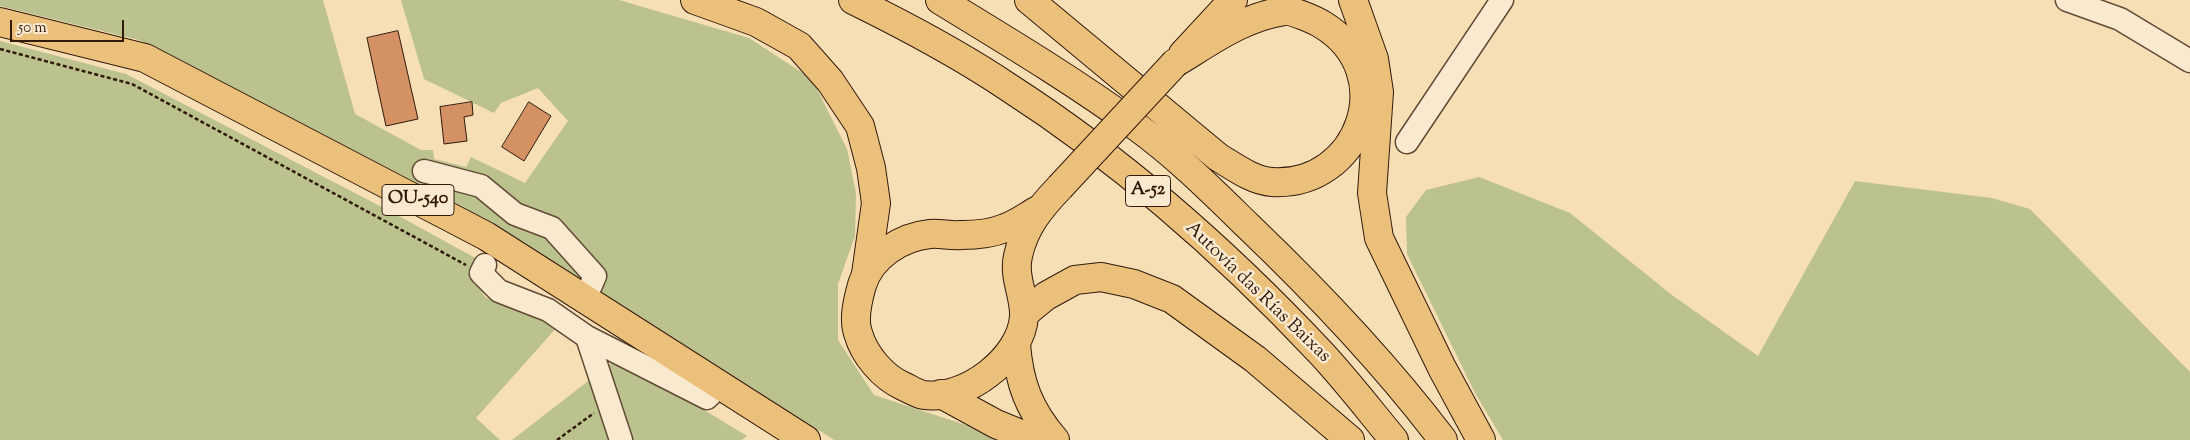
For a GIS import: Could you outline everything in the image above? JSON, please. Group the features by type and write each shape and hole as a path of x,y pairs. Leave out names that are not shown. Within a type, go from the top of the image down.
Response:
{"main road":[{"path":"695,0 756,22 799,46 830,80 860,126 871,168 876,203 866,274 857,301 857,332 871,359 893,381 923,395 941,394 974,385 998,365 1016,344 1022,328 1024,314 1017,276 1017,258 1024,235 1038,210 1233,0"},
{"name":"Autovía das Rías Baixas","path":"853,0 894,20 1008,86 1118,165 1222,254 1322,354 1394,440"},
{"name":"Autovía das Rías Baixas","path":"940,0 1036,58 1138,128 1206,185 1305,280 1405,390 1443,440"},
{"path":"1029,0 1218,157 1243,172 1271,182 1304,180 1331,163 1353,139 1361,124 1365,101 1362,76 1353,53 1338,35 1317,21 1286,11 1249,20 1175,63"},
{"path":"1353,0 1374,59 1379,92 1372,193 1378,238 1442,368 1481,440"},
{"name":"OU-540","path":"0,22 145,58 486,236 806,440"},
{"path":"866,274 884,252 905,241 930,234 961,235 1004,229 1038,210"},
{"path":"1024,314 1046,296 1075,280 1101,277 1134,284 1172,299 1255,359 1350,440"},
{"path":"1016,344 1018,364 1027,396 1038,420 1054,440"},
{"path":"941,394 996,424 1035,440"}],"street":[{"path":"1407,142 1502,0"},
{"path":"2067,0 2120,19 2190,61"},
{"path":"424,171 481,186 510,222 552,228 595,276 585,299"},
{"path":"483,269 499,291 548,310 587,337 707,398 720,385"},
{"path":"587,337 620,440"}],"path":[{"path":"0,49 132,84 483,269"},
{"path":"557,440 608,403"}],"green space":[{"path":"0,0 323,0 355,114 421,150 433,150 434,159 466,167 471,157 525,183 568,121 538,88 501,103 494,113 424,79 401,0 619,0 749,38 812,79 847,149 856,193 855,236 838,284 838,340 874,395 975,428 1004,440 834,440 564,268 406,177 139,40 0,6"},
{"path":"0,41 126,74 399,216 479,260 474,278 485,297 502,305 526,310 558,326 476,418 500,440 0,440"},
{"path":"1479,177 1570,213 1672,295 1758,356 1855,181 1992,198 2030,209 2190,372 2190,440 1503,440 1475,393 1407,254 1406,217 1426,190"},
{"path":"618,358 747,436 742,440 512,440"}],"building":[{"path":"398,31 418,119 386,126 367,38"},
{"path":"472,102 473,115 464,117 467,141 444,144 440,107"},
{"path":"529,102 551,116 524,161 502,147"}]}
